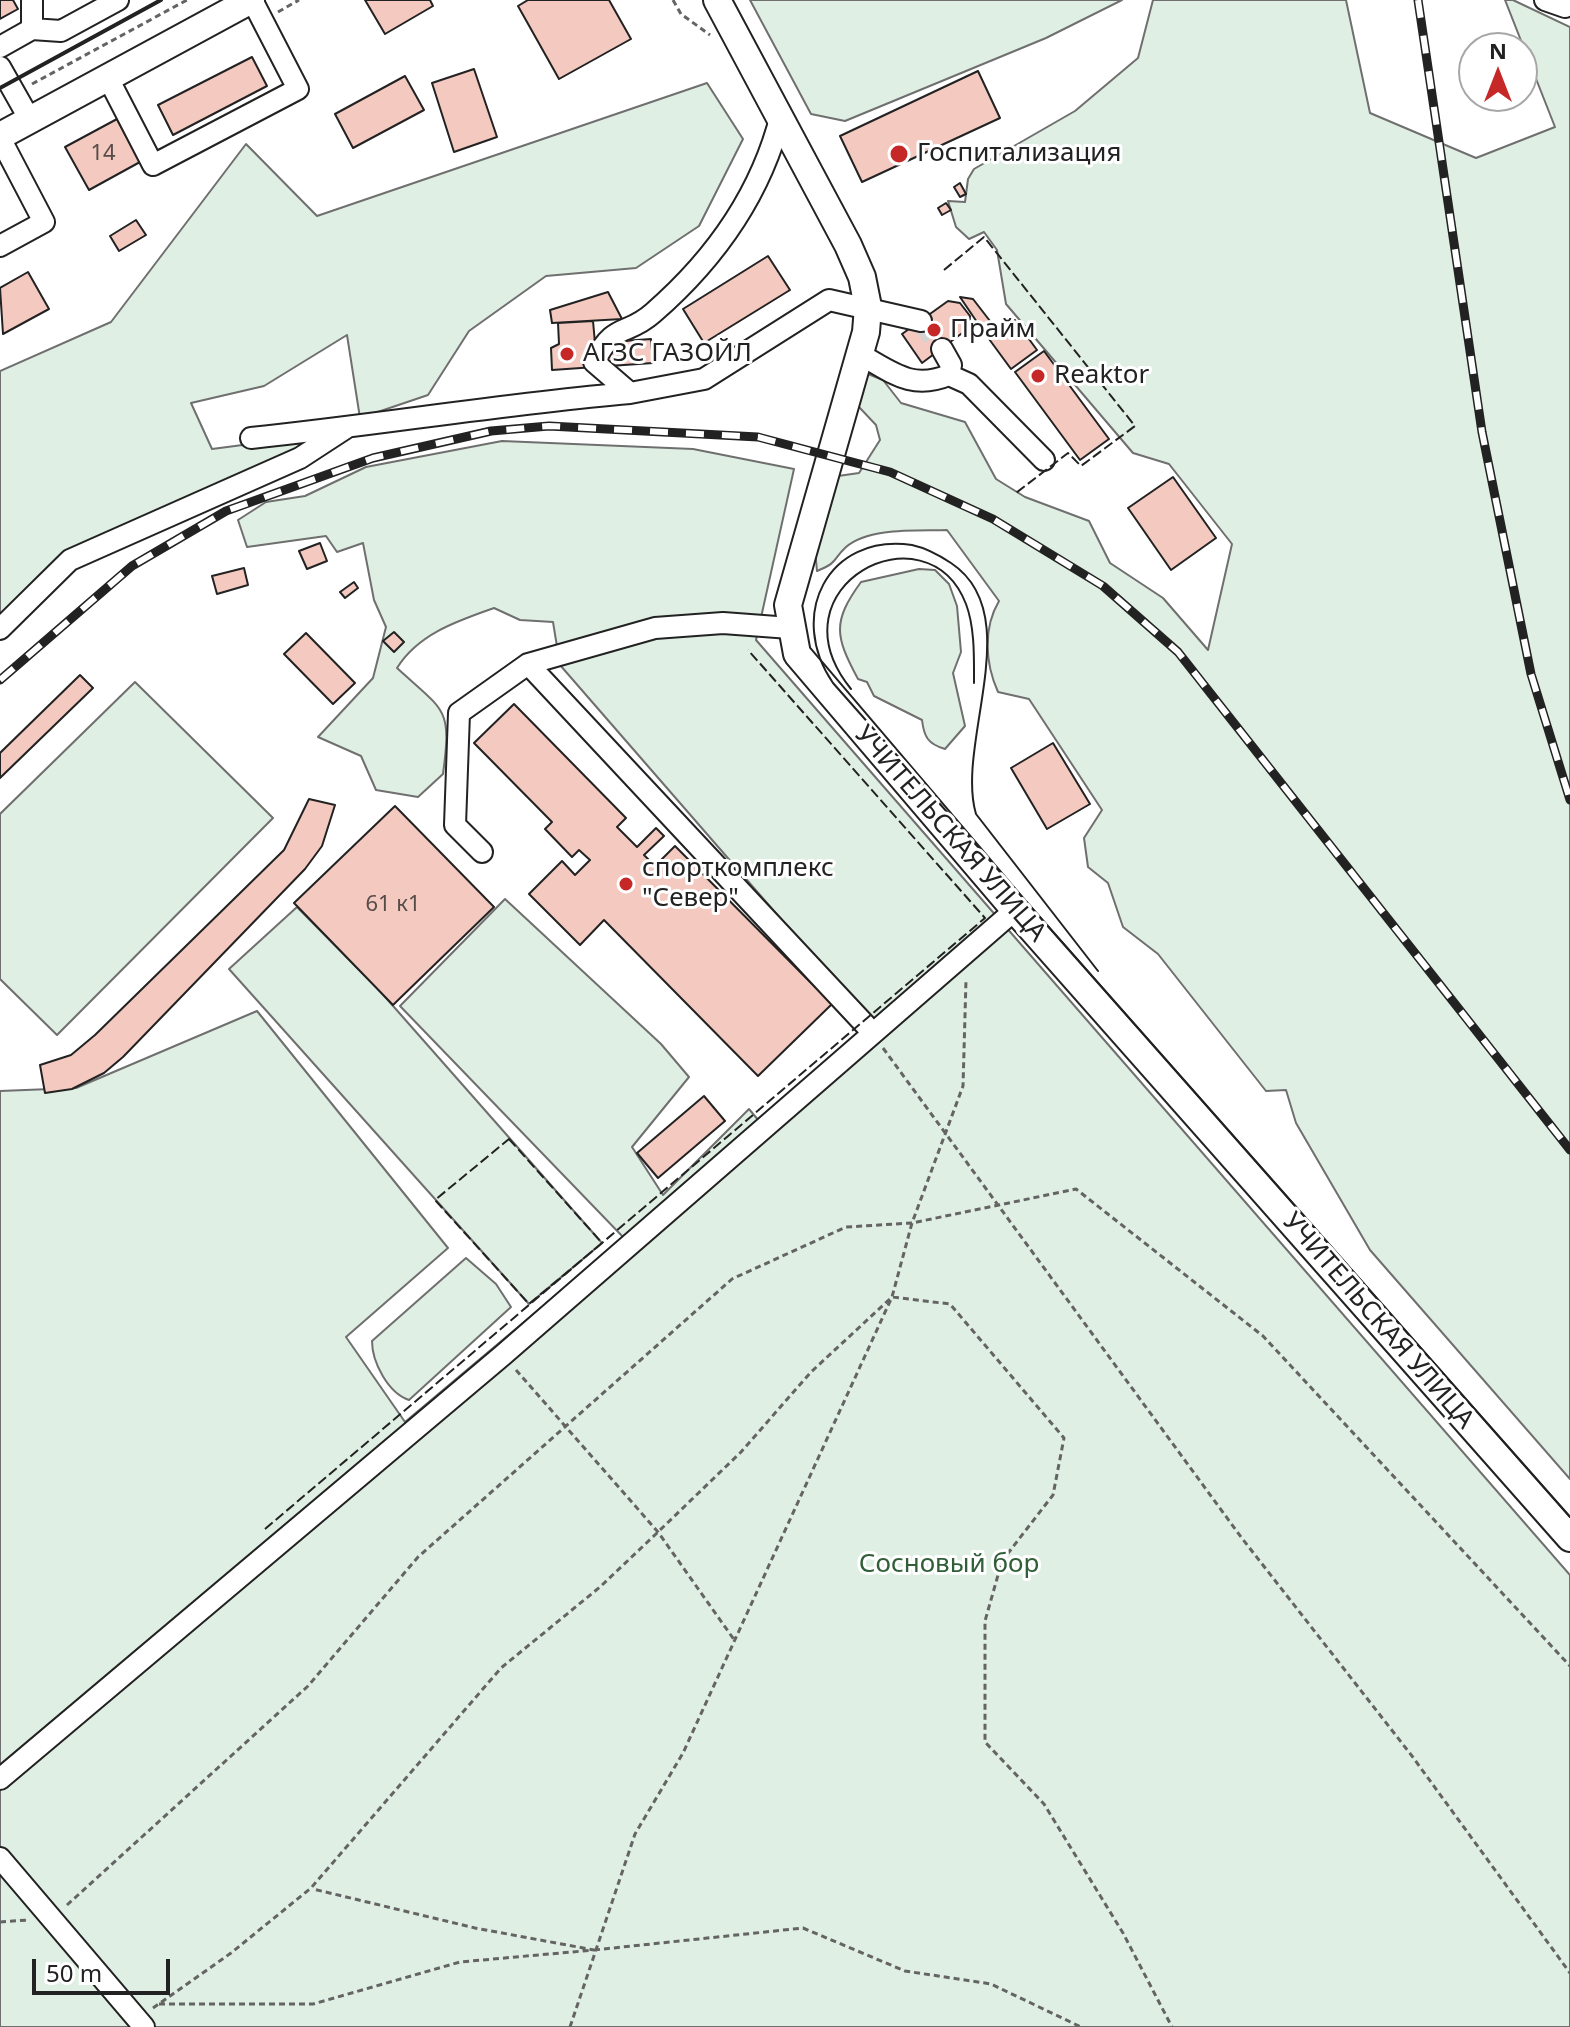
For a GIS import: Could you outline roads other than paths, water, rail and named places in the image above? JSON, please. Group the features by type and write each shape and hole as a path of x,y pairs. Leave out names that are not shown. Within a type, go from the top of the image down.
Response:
{"main road":[{"path":"0,137 251,0"},
{"name":"УЧИТЕЛЬСКАЯ УЛИЦА","path":"717,0 848,245 862,277 868,307 861,355 788,605 797,654 1015,910 1570,1538"}],"lane":[{"path":"32,0 32,29"},
{"path":"0,47 32,29 61,31 118,0"},
{"path":"108,78 153,165 298,89 251,0"},
{"path":"1545,0 1565,7 1570,4"},
{"path":"0,67 30,120"},
{"path":"630,393 594,362 606,338 651,315 721,244 773,147 781,115"},
{"path":"0,137 44,222 0,246"},
{"path":"251,438 346,428 492,405 630,393 704,379 829,300 921,321"},
{"path":"942,349 951,365 949,375"},
{"path":"861,355 906,380 929,384 949,375 969,384 1044,460"},
{"path":"0,629 70,560 300,458 346,428"},
{"path":"482,852 455,825 459,713 528,664 655,628 723,623 790,628"},
{"path":"528,664 872,1032"},
{"path":"0,1779 503,1355 1015,910"},
{"path":"0,1858 141,2023"}],"tunnel":[{"path":"921,321 942,349"}],"tram line":[{"path":"1098,971 976,814 972,785 974,752 987,646 984,614 973,586 951,563 917,546 882,545 857,552 838,566 823,584 815,607 814,631 820,657 833,683 1570,1517"},
{"path":"851,689 831,652 828,618 841,590 863,570 891,560 920,561 946,575 966,604 971,623 974,683"}],"railway":[{"path":"1418,0 1482,432 1531,674 1570,800"},
{"path":"0,680 132,566 226,511 373,458 491,431 549,426 758,437 890,472 993,519 1103,586 1178,652 1570,1150"}],"place":[{"name":"Госпитализация","path":"899,154"},
{"name":"Прайм","path":"934,330"},
{"name":"АГЗС ГАЗОЙЛ","path":"567,354"},
{"name":"Reaktor","path":"1038,376"},
{"name":"спорткомплекс \"Север\"","path":"626,884"}],"park label":[{"name":"Сосновый бор","path":"949,1565"}]}
